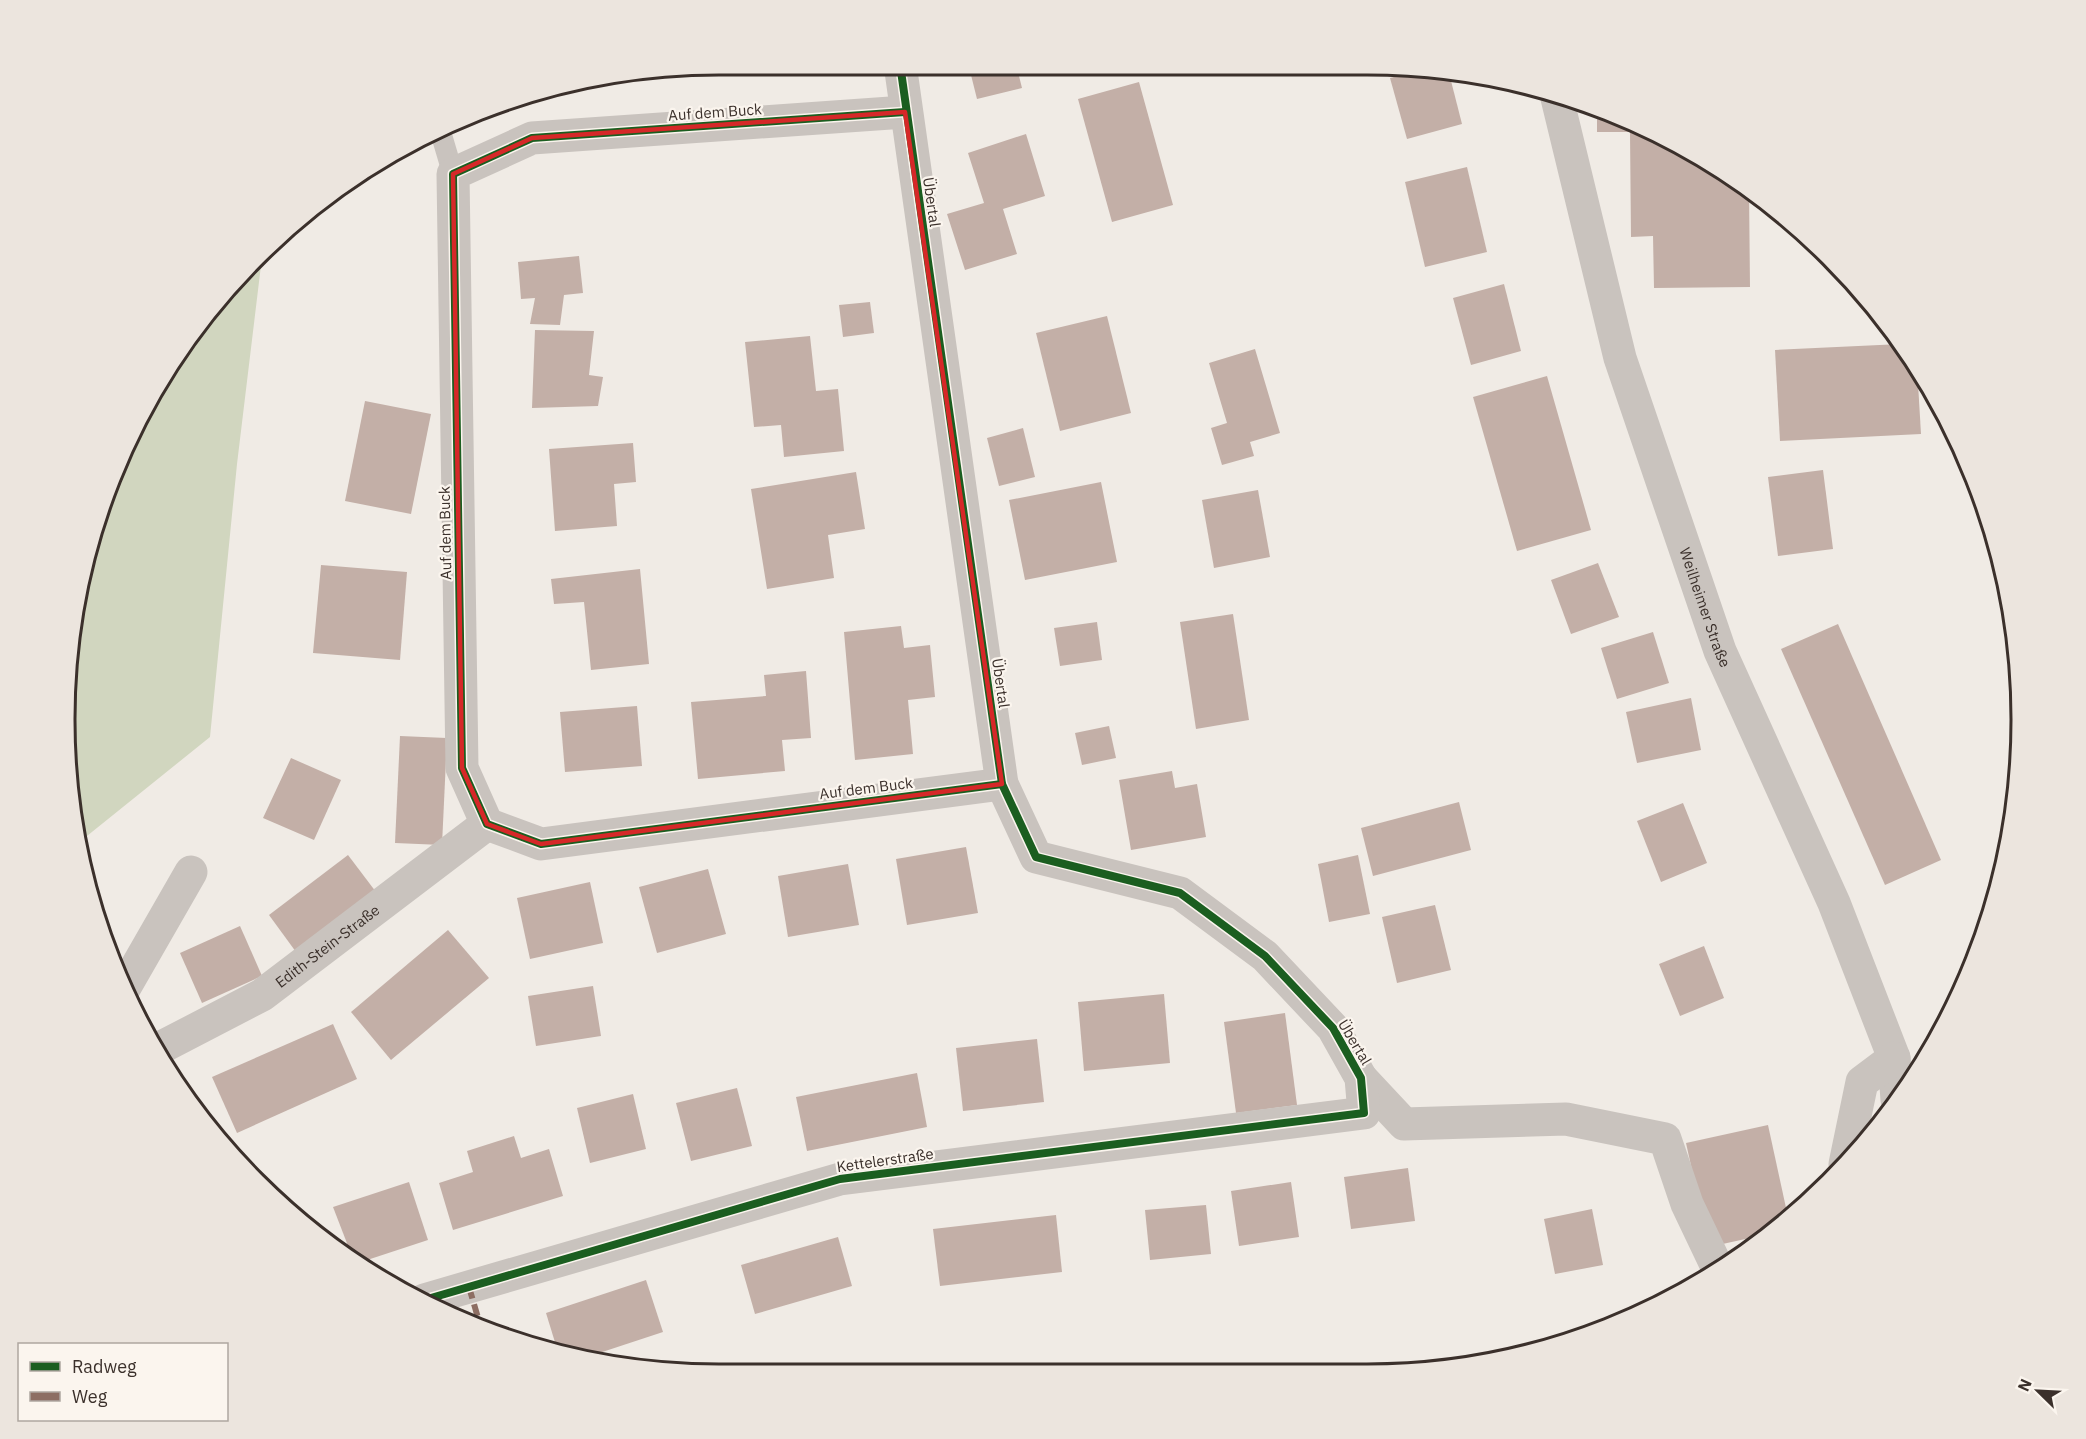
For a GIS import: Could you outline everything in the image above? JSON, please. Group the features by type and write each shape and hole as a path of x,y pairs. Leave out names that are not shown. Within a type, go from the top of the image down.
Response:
{"street":[{"name":"Übertal","path":"901,75 1002,784 1036,857 1180,893 1266,956 1334,1028 1361,1078 1364,1113"},
{"name":"Weilheimer Straße","path":"1559,104 1620,358 1720,651 1834,903 1893,1058 1896,1087"},
{"name":"Auf dem Buck","path":"905,112 532,138 453,174 462,768 487,824 541,844 1002,784"},
{"name":"Edith-Stein-Straße","path":"164,1046 262,995 487,824"},
{"path":"130,979 191,872"},
{"path":"1849,1147 1862,1082 1893,1058"},
{"path":"1361,1078 1404,1124 1566,1119 1665,1139 1687,1204 1715,1262"},
{"name":"Kettelerstraße","path":"433,1297 840,1179 1364,1113"}],"lane":[{"path":"442,137 453,174"}],"highlighted area":[{"path":"905,112 1002,784 541,844 487,824 462,768 453,174 532,138"}],"green space":[{"path":"261,267 237,464 210,737 86,837 76,762 76,677 87,594 109,512 141,434 161,397 208,327"}],"building":[{"path":"971,75 1019,75 1022,88 977,99"},
{"path":"1409,76 1451,81 1462,124 1407,139 1390,78"},
{"path":"1139,82 1173,205 1112,222 1078,99"},
{"path":"1597,118 1652,141 1689,161 1749,201 1750,287 1654,288 1653,236 1631,237 1630,132 1597,132"},
{"path":"1026,134 1045,196 1003,209 1017,254 965,270 947,214 984,203 968,153"},
{"path":"1467,167 1487,252 1425,267 1405,182"},
{"path":"579,256 583,293 564,295 560,325 530,324 535,298 521,299 518,262"},
{"path":"1504,284 1521,351 1471,365 1453,298"},
{"path":"870,302 874,333 843,337 839,305"},
{"path":"1107,316 1131,413 1060,431 1036,333"},
{"path":"535,330 594,331 589,375 603,377 598,406 532,408"},
{"path":"810,336 816,391 838,389 844,451 784,457 781,425 754,427 745,342"},
{"path":"1890,345 1918,386 1921,434 1780,441 1775,350"},
{"path":"1255,349 1280,433 1250,442 1254,456 1222,465 1211,428 1227,423 1209,363"},
{"path":"1547,376 1591,530 1517,551 1473,397"},
{"path":"365,401 431,414 411,514 345,501"},
{"path":"1023,428 1035,477 999,486 987,438"},
{"path":"633,443 636,482 614,484 617,526 555,531 549,449"},
{"path":"1823,470 1833,549 1778,556 1768,477"},
{"path":"856,472 865,529 828,535 834,578 767,589 751,489"},
{"path":"1101,482 1117,562 1025,580 1009,500"},
{"path":"1258,490 1270,557 1214,568 1202,500"},
{"path":"1598,563 1619,617 1571,634 1551,580"},
{"path":"321,565 407,572 400,660 313,653"},
{"path":"640,569 649,664 591,670 584,602 554,604 551,579"},
{"path":"1233,614 1249,720 1196,729 1180,622"},
{"path":"1097,622 1102,660 1060,666 1054,628"},
{"path":"1838,624 1941,860 1885,885 1781,649"},
{"path":"901,626 904,648 930,645 935,697 908,700 913,754 855,760 844,632"},
{"path":"1653,632 1669,683 1617,699 1601,648"},
{"path":"806,671 811,738 782,740 785,771 698,779 691,702 766,696 764,675"},
{"path":"1691,698 1701,750 1637,763 1626,712"},
{"path":"637,706 642,766 565,772 560,712"},
{"path":"1109,726 1116,758 1082,765 1075,733"},
{"path":"400,736 447,738 442,845 395,843"},
{"path":"291,758 341,780 314,840 263,818"},
{"path":"1172,771 1175,788 1197,784 1206,837 1131,850 1119,780"},
{"path":"1459,802 1471,850 1373,876 1361,828"},
{"path":"1683,803 1707,863 1661,882 1637,821"},
{"path":"966,847 978,913 907,925 896,859"},
{"path":"348,855 376,892 296,952 269,915"},
{"path":"1358,855 1370,914 1329,922 1318,864"},
{"path":"848,864 859,925 788,937 778,876"},
{"path":"708,869 726,934 657,953 639,887"},
{"path":"590,882 603,943 530,959 517,898"},
{"path":"1435,905 1451,970 1397,983 1382,917"},
{"path":"240,926 262,976 202,1003 180,953"},
{"path":"448,930 489,978 391,1060 351,1012"},
{"path":"1704,946 1724,998 1680,1016 1659,964"},
{"path":"593,986 601,1036 536,1046 528,996"},
{"path":"1164,994 1170,1063 1084,1071 1078,1002"},
{"path":"1285,1013 1297,1105 1236,1113 1224,1022"},
{"path":"333,1024 357,1079 237,1133 212,1077"},
{"path":"1037,1039 1044,1102 963,1111 956,1048"},
{"path":"917,1073 927,1127 807,1151 796,1097"},
{"path":"737,1088 752,1146 691,1161 676,1103"},
{"path":"633,1094 646,1149 590,1163 577,1108"},
{"path":"1768,1125 1786,1208 1749,1238 1709,1247 1686,1143"},
{"path":"514,1136 521,1158 549,1149 563,1196 453,1230 439,1183 473,1172 467,1151"},
{"path":"1408,1168 1415,1221 1351,1229 1344,1177"},
{"path":"409,1182 428,1240 368,1260 348,1246 333,1207"},
{"path":"1291,1182 1299,1237 1239,1246 1231,1191"},
{"path":"1206,1205 1211,1254 1150,1260 1145,1210"},
{"path":"1592,1209 1603,1265 1555,1274 1544,1219"},
{"path":"1056,1215 1062,1272 940,1286 933,1229"},
{"path":"838,1237 852,1286 755,1314 741,1265"},
{"path":"646,1280 663,1332 600,1353 594,1352 555,1343 546,1313"}],"marked path":[{"path":"469,1287 478,1317"}],"cycle path":[{"path":"433,1297 840,1179 1364,1113 1361,1078 1333,1028 1265,956 1180,893 1036,857 1002,784 902,75"},
{"path":"905,112 532,138 453,174 462,768 487,824 541,844 1002,784"}]}
